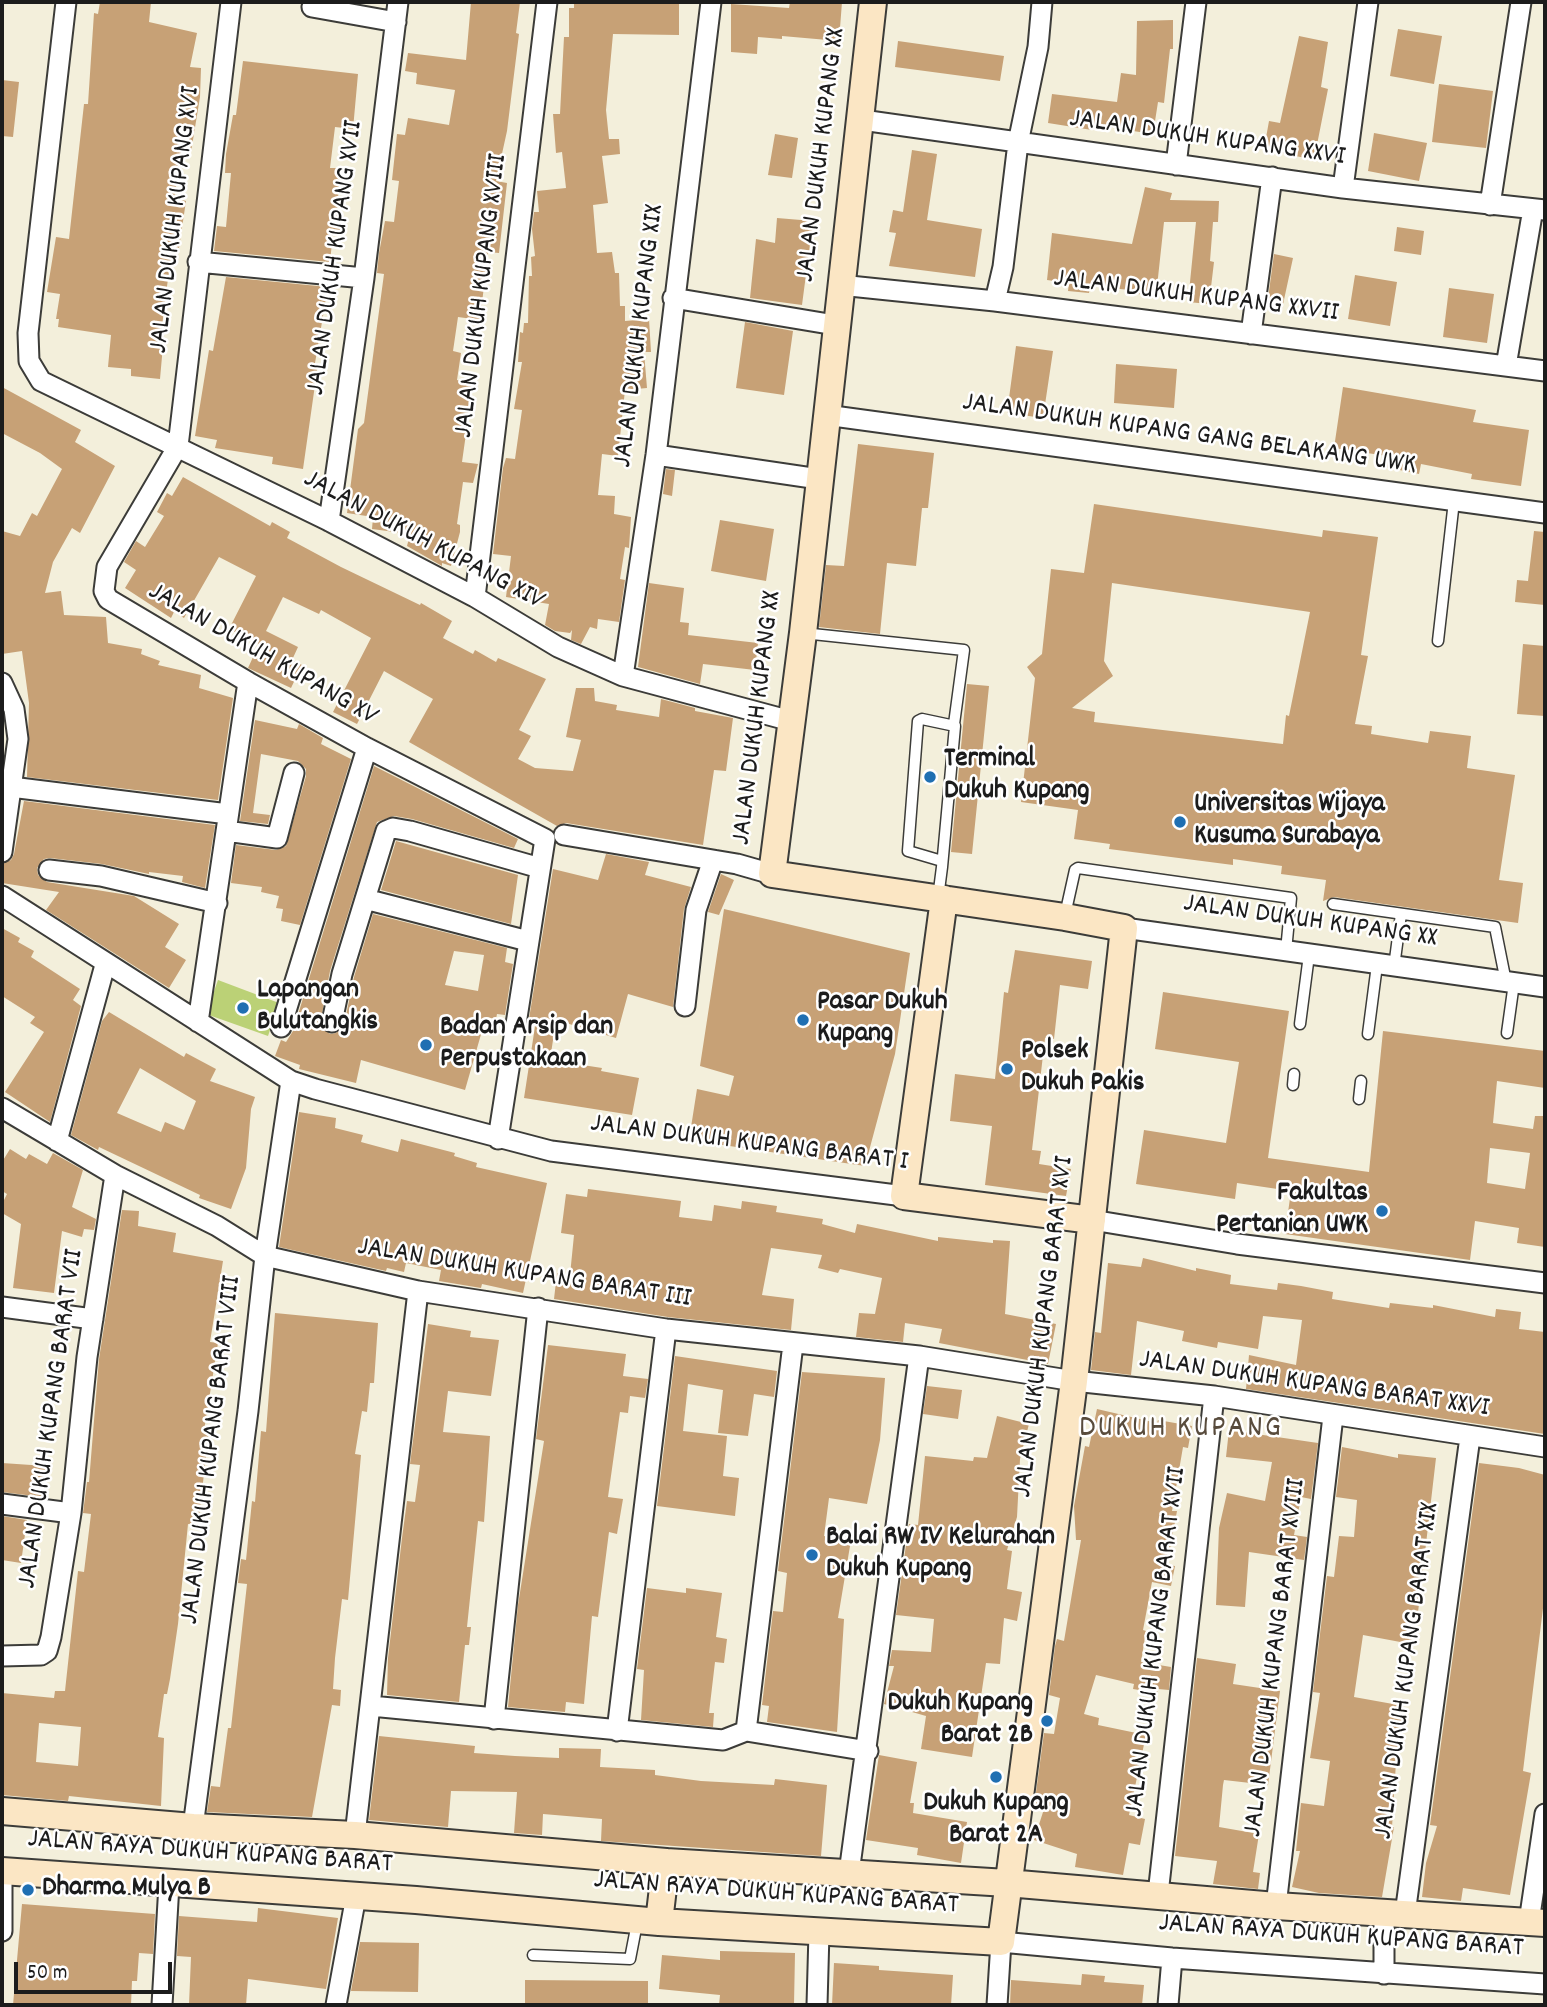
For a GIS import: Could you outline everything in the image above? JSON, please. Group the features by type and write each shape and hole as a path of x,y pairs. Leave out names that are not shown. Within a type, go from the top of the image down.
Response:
{"street":[{"name":"JALAN DUKUH KUPANG XIV","path":"66,2 28,333 29,361 41,381 328,521 475,597 558,647 624,676 791,721"},
{"name":"JALAN DUKUH KUPANG XVI","path":"178,446 231,2"},
{"name":"JALAN DUKUH KUPANG XVII","path":"328,521 365,278 398,2"},
{"name":"JALAN DUKUH KUPANG XVIII","path":"475,597 547,2"},
{"name":"JALAN DUKUH KUPANG XIX","path":"624,676 656,455 711,2"},
{"name":"JALAN DUKUH KUPANG XX","path":"873,2 862,120 835,325 803,633 772,874 1545,988"},
{"path":"995,301 1003,267 1018,143 1038,47 1042,2"},
{"path":"1176,165 1196,2"},
{"path":"1343,188 1368,2"},
{"path":"1490,205 1521,2"},
{"path":"313,7 396,22"},
{"name":"JALAN DUKUH KUPANG XXVI","path":"862,120 1343,188 1539,210"},
{"path":"1251,334 1272,177"},
{"path":"1506,366 1539,210"},
{"path":"198,262 365,278"},
{"name":"JALAN DUKUH KUPANG XXVII","path":"840,285 995,301 1545,371"},
{"path":"674,298 835,325"},
{"name":"JALAN DUKUH KUPANG GANG BELAKANG UWK","path":"826,415 1545,513"},
{"name":"JALAN DUKUH KUPANG XV","path":"178,446 107,567 104,592 108,599 248,682 367,748 554,837 713,860 772,874"},
{"path":"656,455 819,479"},
{"path":"198,1023 248,682"},
{"path":"2,684 18,724 2,852"},
{"path":"281,1027 367,748"},
{"path":"10,788 227,822 277,838 294,773"},
{"path":"332,1022 342,974 386,831 410,831 540,868"},
{"path":"498,1139 540,868 554,837"},
{"name":"JALAN DUKUH KUPANG XX","path":"685,1006 696,910 713,860"},
{"path":"49,870 101,876 217,903"},
{"name":"JALAN DUKUH KUPANG BARAT I","path":"2,896 105,965 292,1081 498,1139 551,1151 1091,1220 1237,1244 1545,1283"},
{"path":"365,898 528,942"},
{"path":"904,1196 941,899"},
{"name":"JALAN DUKUH KUPANG BARAT XVI","path":"1001,1942 1074,1381 1124,928"},
{"path":"57,1141 105,965"},
{"name":"JALAN DUKUH KUPANG BARAT VIII","path":"193,1827 248,1411 265,1256 292,1081"},
{"name":"JALAN DUKUH KUPANG BARAT III","path":"2,1108 116,1175 217,1226 265,1256 418,1291 666,1329 919,1356 1074,1381"},
{"name":"JALAN DUKUH KUPANG BARAT VII","path":"2,1656 29,1657 47,1651 51,1637 71,1513 93,1319 116,1175"},
{"path":"355,1835 418,1291"},
{"path":"2,1307 93,1319"},
{"path":"494,1719 538,1308"},
{"path":"617,1731 666,1329"},
{"path":"746,1731 793,1344"},
{"path":"849,1873 868,1751 919,1356"},
{"name":"JALAN DUKUH KUPANG BARAT XXVI","path":"1074,1381 1214,1396 1545,1447"},
{"name":"JALAN DUKUH KUPANG BARAT XVII","path":"1158,1895 1214,1396"},
{"name":"JALAN DUKUH KUPANG BARAT XVIII","path":"1276,1906 1333,1416"},
{"name":"JALAN DUKUH KUPANG BARAT XIX","path":"1384,1974 1470,1437"},
{"path":"2,1504 71,1513"},
{"path":"371,1706 723,1740 746,1731 868,1751"},
{"name":"JALAN RAYA DUKUH KUPANG BARAT","path":"2,1811 193,1827 355,1835 666,1862 1007,1883 1276,1906 1537,1922"},
{"path":"1537,1922 1545,1814"},
{"path":"648,1920 666,1862"},
{"name":"JALAN RAYA DUKUH KUPANG BARAT","path":"2,1871 648,1920 1001,1942 1172,1958 1545,1984"},
{"path":"2,1878 2,1931"},
{"path":"162,2005 169,1884"},
{"path":"337,2005 356,1896"},
{"path":"817,2005 820,1932"},
{"path":"997,2005 1001,1942"},
{"path":"1168,2005 1172,1958"}],"lane":[{"path":"1438,641 1454,500"},
{"path":"803,633 964,650 954,724 941,899"},
{"path":"942,861 908,852 918,721 922,719 954,724"},
{"path":"1065,917 1075,870 1078,868 1291,898 1286,951"},
{"path":"1333,904 1495,927 1510,983 1507,1032"},
{"path":"1368,1034 1401,914"},
{"path":"1300,1024 1309,955"},
{"path":"1359,1099 1361,1081"},
{"path":"533,1955 630,1959 648,1920"}],"green space":[{"name":"Lapangan Bulutangkis","path":"218,980 279,1003 268,1036 206,1014"}],"building":[{"path":"100,2 151,2 149,22 197,33 190,67 201,68 200,97 191,152 181,151 174,198 186,201 179,248 172,247 161,334 164,334 160,379 131,376 131,369 108,367 111,335 58,327 59,319 56,319 60,294 47,292 56,237 69,239 84,104 88,104 94,13 98,14"},
{"path":"471,2 520,2 516,33 519,34 507,131 496,181 507,183 499,253 488,252 480,320 458,317 453,351 461,353 457,380 473,384 462,462 478,464 473,483 463,482 457,524 460,525 460,532 451,566 442,563 442,566 407,546 410,534 372,529 373,517 347,513 358,429 364,423 384,274 377,273 379,253 385,221 394,222 399,181 392,180 397,134 405,135 408,118 449,125 455,90 416,84 417,73 405,71 408,53 466,60"},
{"path":"574,2 679,2 679,35 613,34 606,110 609,139 619,139 620,154 602,156 608,203 593,205 597,253 612,252 615,273 619,273 620,306 625,306 625,321 649,319 651,352 644,352 647,388 625,390 618,456 602,454 598,495 615,496 614,514 631,517 629,548 625,547 620,579 625,580 619,622 598,619 597,629 590,627 581,644 571,640 572,630 570,633 555,631 545,625 549,604 506,597 511,556 493,554 503,468 506,458 515,459 522,410 514,409 522,362 518,362 520,332 523,333 524,323 528,323 529,276 532,276 531,257 535,256 532,229 534,212 539,212 537,191 566,188 562,152 556,153 553,114 560,114 564,37 569,37 569,8 574,8"},
{"path":"790,2 842,2 839,41 782,36 782,39 758,37 757,54 731,52 731,4 789,8"},
{"path":"1173,20 1173,49 1170,49 1164,103 1158,102 1153,134 1093,125 1092,130 1048,123 1052,94 1117,102 1121,73 1136,75 1137,21"},
{"path":"1398,29 1442,36 1434,84 1390,76"},
{"path":"1299,36 1328,42 1321,87 1328,89 1314,160 1264,149 1269,121 1280,123"},
{"path":"898,41 1004,56 1000,81 895,67"},
{"path":"243,61 358,74 353,129 335,127 330,168 340,168 337,215 344,216 342,234 333,233 330,262 214,251 217,226 226,227 231,173 225,173 226,154 233,115 236,115"},
{"path":"2,80 19,82 13,137 2,136"},
{"path":"1439,84 1493,91 1486,148 1432,142"},
{"path":"1374,133 1427,143 1419,181 1368,171"},
{"path":"775,134 798,138 792,178 768,175"},
{"path":"912,150 937,154 927,220 982,229 975,277 889,266 896,233 889,232 893,210 903,212"},
{"path":"1145,187 1172,193 1170,200 1219,201 1218,222 1213,222 1210,261 1214,262 1209,304 1188,302 1196,222 1164,222 1156,296 1090,286 1089,293 1068,291 1069,283 1047,280 1052,233 1132,244"},
{"path":"777,218 813,221 802,305 750,298 756,239 775,243"},
{"path":"1397,227 1424,231 1421,255 1394,251"},
{"path":"1274,254 1293,258 1282,309 1267,306"},
{"path":"1355,275 1397,282 1390,326 1348,319"},
{"path":"226,277 328,287 315,363 318,364 303,469 272,464 273,457 215,448 217,440 195,436 209,350 213,351"},
{"path":"1449,288 1494,294 1487,343 1443,337"},
{"path":"745,322 793,331 784,395 736,388"},
{"path":"1016,346 1053,351 1043,418 1007,413"},
{"path":"1116,364 1177,369 1174,408 1114,403"},
{"path":"2,387 81,430 75,442 115,466 80,533 72,528 53,562 45,593 61,591 64,615 106,617 108,643 142,649 141,654 160,661 158,665 201,675 199,688 233,698 218,800 27,777 29,703 22,651 2,654 2,531 20,536 32,513 37,516 62,469 40,453 2,433"},
{"path":"1343,387 1476,410 1473,422 1529,430 1521,486 1471,479 1472,474 1421,464 1419,474 1385,467 1387,456 1334,448"},
{"path":"858,444 934,453 928,508 922,508 916,566 887,563 880,634 819,627 826,565 844,566"},
{"path":"666,469 675,470 672,496 663,494"},
{"path":"183,477 270,526 272,522 290,532 287,538 341,567 420,605 421,603 452,621 443,638 473,654 475,650 496,662 498,658 546,679 519,730 531,736 518,759 535,768 573,771 581,740 566,737 576,688 594,688 595,701 617,705 616,710 659,717 661,699 695,708 695,711 733,718 726,771 714,770 703,845 566,823 557,826 409,742 433,699 384,671 357,724 333,712 371,638 321,610 319,614 283,597 266,631 298,647 292,660 302,665 291,688 248,668 259,644 229,629 256,576 219,557 184,618 174,612 171,618 125,588 136,570 124,562 136,541 145,547 164,516 157,512 167,493 172,496"},
{"path":"1094,504 1322,537 1323,530 1378,537 1361,655 1368,656 1355,724 1372,726 1371,734 1428,743 1430,731 1471,736 1467,768 1515,775 1499,880 1523,883 1518,923 1334,897 1323,901 1326,880 1281,874 1282,866 1233,859 1233,865 1109,849 1110,844 1074,839 1078,810 1021,802 1035,678 1027,667 1042,654 1051,569 1084,573","holes":["1112,583 1310,612 1289,716 1286,715 1283,744 1094,722 1095,712 1072,708 1113,676 1104,661"]},
{"path":"720,520 774,529 766,581 711,571"},
{"path":"1534,531 1545,532 1545,605 1515,602 1517,580 1528,581"},
{"path":"649,583 684,588 680,622 689,623 688,635 758,643 755,670 703,664 700,684 638,667"},
{"path":"1523,644 1545,646 1545,716 1517,714"},
{"path":"967,684 989,686 972,854 951,852"},
{"path":"255,720 297,729 299,724 323,738 321,744 351,759 300,925 281,921 283,909 276,908 279,896 261,892 262,887 231,883 236,845 276,850 286,846 306,776 306,769 298,761 261,754 253,813 270,815 268,824 240,821"},
{"path":"374,766 518,839 514,848 412,819 394,816 377,822 330,971 320,1025 330,1034 336,1033 344,1025 354,977 373,914 507,948 505,962 513,964 505,1015 497,1014 496,1019 486,1017 465,1090 361,1060 356,1083 299,1069 300,1065 275,1056 281,1040 286,1042 293,1031","holes":["454,951 484,955 478,991 445,985"]},
{"path":"24,801 215,825 205,888 182,882 183,876 149,874 102,864 50,858 44,859 37,868 38,875 47,882 134,896 179,924 165,947 186,960 169,988 46,910 59,892 2,883 2,864 11,860 14,854"},
{"path":"396,841 518,875 511,924 381,890"},
{"path":"606,854 649,862 645,875 691,887 684,909 673,1007 628,994 616,1038 556,1020 550,1060 602,1068 601,1071 639,1078 632,1115 524,1098 536,1020 529,1019 553,869 598,880"},
{"path":"721,874 734,880 719,915 708,912"},
{"name":"Pasar Dukuh Kupang","path":"724,909 910,953 895,1054 865,1166 689,1140 697,1089 729,1096 734,1076 700,1066"},
{"path":"2,928 20,938 18,942 34,951 31,957 80,989 73,1000 81,1006 50,1122 5,1092 44,1032 30,1023 35,1017 2,996"},
{"path":"1015,950 1092,961 1088,989 1060,985 1054,1039 1045,1038 1032,1150 1041,1151 1039,1164 1071,1169 1066,1196 985,1185 992,1126 950,1121 955,1074 995,1079 1004,992 1008,993"},
{"path":"1163,992 1289,1011 1268,1158 1369,1172 1383,1031 1545,1051 1545,1088 1497,1081 1493,1123 1533,1129 1535,1116 1545,1116 1545,1247 1517,1243 1519,1228 1475,1221 1470,1260 1285,1234 1291,1191 1237,1183 1235,1199 1136,1184 1144,1130 1226,1143 1239,1062 1155,1049","holes":["1490,1148 1530,1153 1525,1189 1487,1183"]},
{"path":"109,1012 184,1057 186,1053 216,1069 210,1081 255,1097 251,1109 246,1168 231,1209 199,1198 200,1195 99,1147 98,1150 71,1135 102,1021","holes":["140,1068 196,1101 184,1130 165,1122 161,1132 117,1113"]},
{"path":"299,1112 336,1118 335,1128 363,1135 361,1142 398,1152 401,1139 455,1153 454,1156 477,1163 476,1167 547,1183 523,1293 482,1284 481,1288 439,1281 441,1270 406,1263 404,1272 387,1268 386,1271 279,1247"},
{"path":"10,1149 26,1159 29,1154 47,1164 53,1153 83,1170 72,1207 96,1219 94,1230 84,1229 82,1237 62,1231 54,1293 13,1288 21,1224 2,1213 2,1204 7,1194 2,1191 2,1162"},
{"path":"588,1189 681,1201 679,1217 712,1221 714,1205 741,1209 742,1201 777,1206 776,1212 823,1219 822,1224 855,1233 857,1224 938,1241 938,1237 993,1243 993,1240 1010,1241 1005,1314 1056,1324 1048,1364 939,1343 942,1329 905,1323 903,1342 856,1337 859,1313 875,1314 882,1278 840,1269 838,1273 818,1268 822,1255 771,1248 762,1295 794,1299 791,1330 668,1317 554,1299 557,1273 570,1275 574,1235 561,1233 566,1194 587,1197"},
{"path":"122,1210 139,1211 138,1226 176,1233 173,1252 223,1261 210,1342 218,1343 204,1431 209,1431 198,1525 188,1524 178,1624 158,1737 164,1738 161,1806 69,1796 68,1801 2,1795 2,1693 54,1698 55,1691 65,1691 78,1571 84,1572 91,1514 83,1513 89,1482 99,1359","holes":["39,1723 81,1727 78,1766 36,1762"]},
{"path":"1143,1258 1196,1271 1196,1268 1231,1275 1230,1284 1277,1290 1278,1283 1301,1286 1333,1292 1332,1299 1389,1308 1390,1303 1433,1308 1433,1305 1495,1317 1496,1309 1521,1312 1519,1329 1545,1332 1545,1434 1246,1389 1249,1355 1296,1365 1302,1320 1263,1316 1258,1349 1218,1342 1217,1348 1182,1341 1184,1331 1137,1321 1131,1375 1091,1370 1095,1332 1101,1333 1108,1263 1141,1267"},
{"path":"275,1313 378,1323 374,1383 370,1383 367,1412 362,1411 355,1454 361,1455 348,1600 342,1599 333,1689 341,1690 340,1706 332,1705 312,1817 207,1812 211,1786 220,1787 228,1728 231,1728 247,1584 238,1583 241,1559 246,1560 252,1501 255,1502 261,1431 266,1432"},
{"path":"428,1324 471,1331 470,1337 499,1340 491,1396 448,1391 443,1432 490,1436 484,1522 478,1521 467,1627 471,1627 469,1645 465,1645 459,1702 387,1695 388,1658 407,1501 415,1502 420,1465 410,1464"},
{"path":"548,1345 626,1354 623,1376 648,1379 645,1398 630,1396 628,1413 620,1412 608,1497 623,1499 617,1534 609,1532 598,1617 592,1616 584,1704 566,1702 565,1712 508,1707 518,1605 544,1441 536,1439"},
{"path":"675,1356 777,1371 774,1397 754,1394 748,1436 718,1433 723,1390 688,1384 683,1431 727,1436 723,1476 739,1478 735,1516 657,1506"},
{"path":"802,1372 885,1378 880,1440 867,1504 829,1498 824,1536 851,1540 838,1618 844,1619 837,1732 767,1722 769,1706 762,1705 773,1611 783,1612 787,1573 778,1571"},
{"path":"927,1386 962,1390 958,1419 923,1414"},
{"path":"1097,1409 1157,1423 1158,1420 1192,1426 1188,1448 1183,1447 1172,1511 1177,1511 1167,1565 1175,1566 1171,1586 1152,1582 1143,1630 1146,1631 1141,1662 1171,1667 1169,1690 1158,1689 1157,1693 1133,1689 1134,1684 1096,1675 1084,1714 1099,1718 1098,1725 1146,1735 1129,1815 1145,1819 1140,1845 1129,1843 1123,1875 1075,1867 1077,1854 1034,1840 1044,1809 1034,1807 1044,1733 1054,1734 1060,1698 1049,1695 1055,1646 1057,1639 1064,1641 1081,1540 1076,1540 1074,1506 1085,1446 1089,1447"},
{"path":"997,1416 1029,1424 1020,1459 1017,1517 1007,1550 1012,1551 1007,1589 1022,1592 1017,1621 1004,1618 1000,1664 986,1663 972,1757 921,1749 926,1716 884,1704 894,1666 889,1666 892,1650 931,1652 934,1619 896,1615 909,1524 918,1525 925,1456 973,1461 974,1457 987,1458"},
{"path":"1229,1430 1318,1443 1311,1499 1301,1497 1294,1535 1307,1537 1304,1560 1249,1552 1245,1607 1216,1605 1219,1528 1227,1493 1265,1501 1272,1462 1226,1457"},
{"path":"1342,1447 1398,1458 1398,1454 1436,1458 1417,1621 1411,1644 1363,1635 1354,1697 1404,1706 1396,1762 1394,1827 1382,1897 1319,1893 1292,1887 1300,1851 1296,1851 1301,1803 1324,1806 1330,1761 1310,1758 1320,1693 1313,1692 1327,1576 1334,1577 1339,1536 1354,1537 1357,1500 1336,1497"},
{"path":"2,1463 46,1466 42,1497 2,1492"},
{"path":"1479,1463 1519,1468 1545,1475 1545,1592 1523,1771 1531,1773 1510,1895 1463,1888 1461,1901 1422,1897 1426,1863 1437,1826 1430,1825"},
{"path":"2,1516 27,1520 21,1563 2,1560"},
{"path":"647,1588 686,1593 686,1588 722,1593 716,1637 727,1639 724,1663 715,1662 709,1713 714,1713 713,1727 641,1720 644,1670 637,1669"},
{"path":"1197,1658 1236,1664 1233,1684 1280,1691 1268,1785 1224,1780 1223,1785 1219,1827 1259,1834 1253,1872 1260,1873 1258,1889 1213,1884 1217,1861 1175,1856"},
{"path":"379,1736 475,1746 474,1753 515,1756 559,1758 559,1748 601,1749 600,1767 655,1770 655,1775 701,1781 774,1785 775,1779 827,1785 821,1856 601,1841 602,1819 543,1814 542,1835 514,1833 517,1792 451,1791 448,1827 369,1820"},
{"path":"879,1755 917,1762 910,1803 914,1803 913,1813 967,1822 961,1863 917,1855 918,1848 866,1840"},
{"path":"22,1904 155,1914 153,1954 139,1953 137,1981 132,1981 131,2005 13,2005"},
{"path":"258,1908 338,1918 326,1989 248,1979 246,2005 189,2005 191,1957 177,1956 179,1916 257,1922"},
{"path":"360,1942 419,1943 418,1992 351,1991"},
{"path":"720,1951 795,1953 794,2005 719,2005 720,1995 659,1989 662,1955 720,1960"},
{"path":"834,1963 879,1966 879,1970 953,1975 951,2005 832,2005"},
{"path":"1082,1974 1105,1976 1104,1982 1144,1985 1142,2005 1010,2005 1011,1980 1081,1985"},
{"path":"525,1980 648,1981 648,2005 525,2005"}],"place":[{"name":"Terminal Dukuh Kupang","path":"930,777"},
{"name":"Universitas Wijaya Kusuma Surabaya","path":"1180,822"},
{"name":"Lapangan Bulutangkis","path":"243,1008"},
{"name":"Pasar Dukuh Kupang","path":"803,1020"},
{"name":"Badan Arsip dan Perpustakaan","path":"426,1045"},
{"name":"Polsek Dukuh Pakis","path":"1007,1069"},
{"name":"Fakultas Pertanian UWK","path":"1382,1211"},
{"name":"Balai RW IV Kelurahan Dukuh Kupang","path":"812,1555"},
{"name":"Dukuh Kupang Barat 2B","path":"1047,1721"},
{"name":"Dukuh Kupang Barat 2A","path":"996,1777"},
{"name":"Dharma Mulya B","path":"28,1890"}],"district":[{"name":"DUKUH KUPANG","path":"1181,1431"}]}
